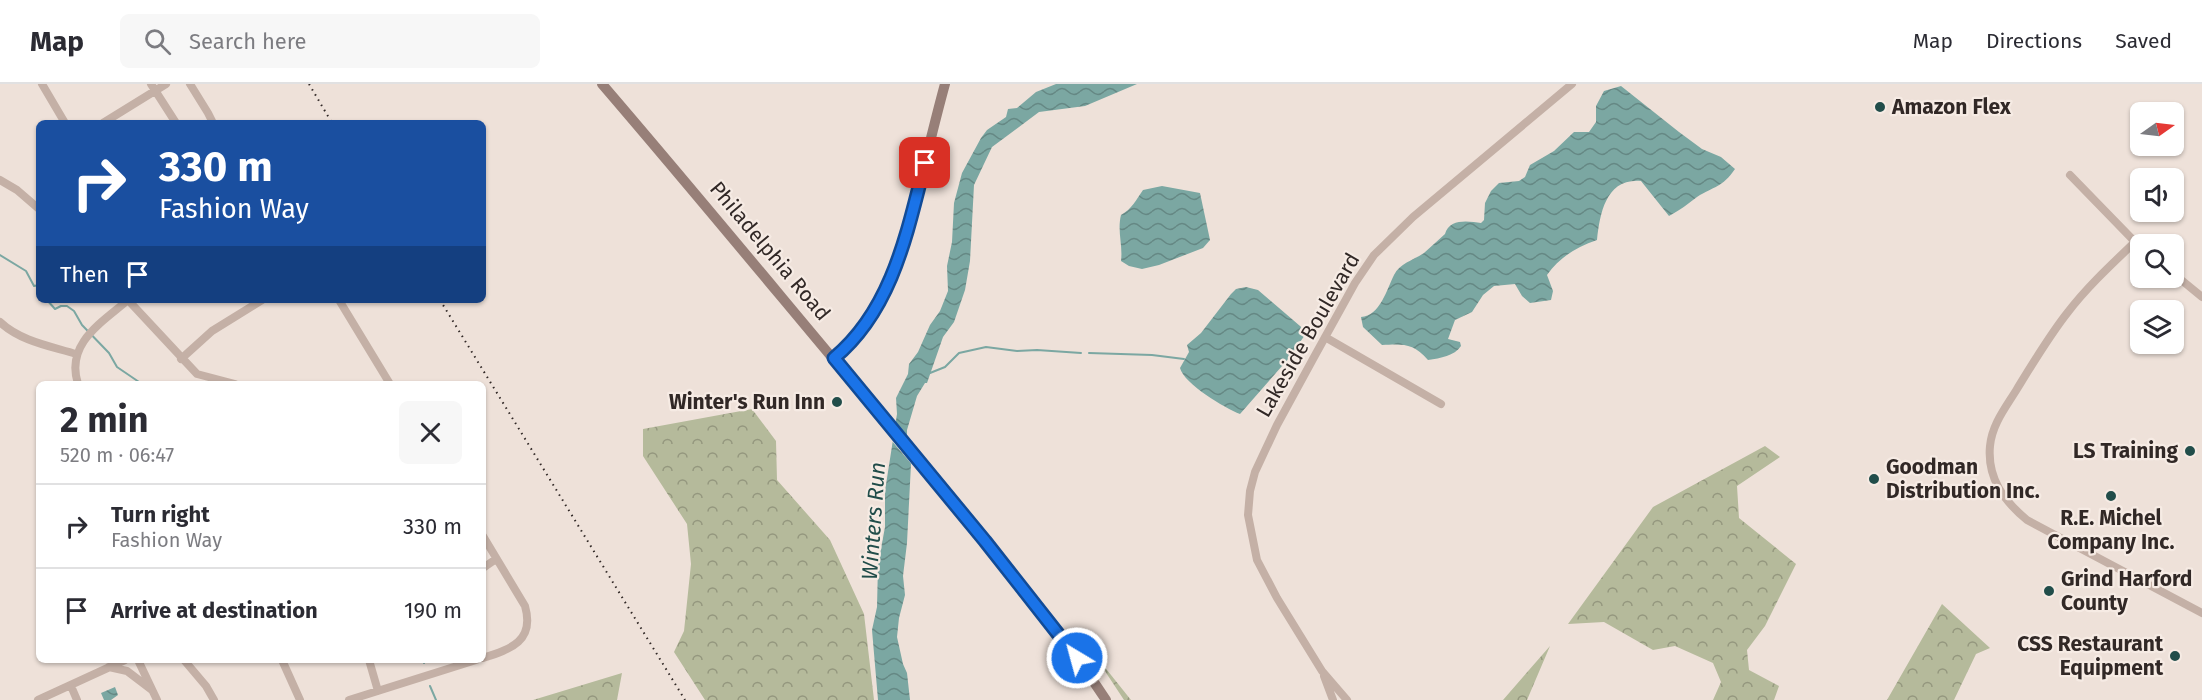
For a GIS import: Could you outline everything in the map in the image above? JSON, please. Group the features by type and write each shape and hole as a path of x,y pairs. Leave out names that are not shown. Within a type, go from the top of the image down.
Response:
{"main road":[{"name":"Philadelphia Road","path":"602,84 923,466 1070,647 1106,700"},
{"path":"834,358 854,340 871,317 893,273 907,232 945,84"}],"street":[{"path":"42,84 63,120"},
{"path":"107,120 153,87 166,84"},
{"path":"190,84 212,120"},
{"name":"Lakeside Boulevard","path":"1347,700 1322,671 1264,575 1253,545 1248,508 1252,481 1261,456 1363,270 1391,237 1572,84"},
{"path":"153,87 174,120"},
{"path":"2070,175 2130,236"},
{"path":"0,180 17,190 36,206"},
{"path":"2130,251 2090,285 2068,312 2041,350 1995,424 1990,448 1993,477 2004,499 2027,520 2202,613"},
{"path":"2184,282 2202,297"},
{"path":"77,381 75,372 76,354 93,330 124,303"},
{"path":"131,303 197,374 224,381"},
{"path":"181,359 212,331 257,303"},
{"path":"341,303 388,381"},
{"path":"0,322 12,332 26,339 76,354"},
{"path":"1325,337 1442,404"},
{"path":"486,541 525,606 528,626 526,633 515,645 486,657"},
{"path":"486,566 496,559"},
{"path":"41,700 119,663"},
{"path":"139,663 157,700"},
{"path":"187,663 206,686 214,700"},
{"path":"283,663 300,700"},
{"path":"370,663 378,692"},
{"path":"350,700 467,663"},
{"path":"109,668 127,672 152,690"},
{"name":"Lakeside Boulevard","path":"1322,671 1333,700"},
{"path":"71,686 77,700"}],"green space":[{"path":"752,409 776,441 777,480 830,540 864,614 874,700 705,700 674,652 684,631 691,564 687,524 643,456 643,429"},
{"path":"1765,446 1780,457 1737,486 1739,518 1796,564 1765,626 1747,650 1749,670 1779,686 1774,700 1713,700 1721,682 1713,663 1675,646 1653,650 1604,622 1568,624 1653,507"},
{"path":"1942,604 1990,648 1976,654 1954,700 1887,700"},
{"path":"1550,646 1527,700 1503,700"},
{"path":"1091,650 1131,700 1124,700"},
{"path":"622,673 617,700 533,700"}],"water":[{"path":"1056,84 1137,84 1085,106 1039,112 992,147 974,185 970,261 965,290 954,322 943,337 927,383 917,396 907,430 911,464 903,576 905,595 897,637 907,673 910,700 878,700 872,630 877,607 878,565 885,527 885,491 897,414 896,398 908,374 909,364 940,311 948,291 947,266 952,242 954,203 962,173 981,138 987,130 1006,117 1008,109 1017,108 1036,92"},
{"path":"1621,86 1702,149 1721,157 1735,169 1722,183 1669,216 1641,181 1620,185 1607,199 1600,219 1597,240 1569,253 1547,275 1553,291 1551,300 1530,303 1522,296 1515,284 1494,286 1483,295 1472,312 1455,320 1448,339 1460,342 1461,346 1451,354 1428,360 1417,350 1407,346 1382,345 1363,327 1361,317 1368,315 1378,307 1400,267 1424,253 1445,234 1451,225 1460,222 1481,223 1484,220 1485,203 1491,191 1499,183 1519,181 1525,177 1530,165 1554,151 1574,132 1589,132 1596,122 1596,106 1604,91"},
{"path":"1162,186 1200,193 1210,240 1203,248 1159,265 1142,269 1129,266 1121,261 1121,215 1131,207 1143,190"},
{"path":"1246,287 1258,290 1307,332 1289,358 1240,414 1215,401 1197,388 1180,368 1189,352 1187,345 1201,333 1236,289"},
{"path":"115,687 118,695 111,700 104,700 101,693"}],"pier":[{"path":"893,419 910,439 914,467 891,440"}],"waterway":[{"path":"0,255 26,271 34,286 36,286"},
{"path":"50,303 55,309 67,306 74,311 82,325 109,353 117,367 138,381"},
{"path":"930,373 945,367 959,353 986,347 1017,351 1081,353"},
{"path":"1089,353 1152,355 1184,359"},
{"path":"430,686 436,700"}],"railway":[{"path":"309,84 330,120"},
{"path":"442,303 685,700"}],"place":[{"name":"Amazon Flex","path":"1880,107"},
{"name":"Winter's Run Inn","path":"837,402"},
{"name":"LS Training","path":"2190,451"},
{"name":"Goodman Distribution Inc.","path":"1874,479"},
{"name":"R.E. Michel Company Inc.","path":"2111,496"},
{"name":"Grind Harford County","path":"2049,591"},
{"name":"CSS Restaurant Equipment","path":"2175,656"}],"route":[{"path":"925,163 900,255 884,294 865,326 834,358 985,541 1077,658"}],"water label":[{"name":"Winters Run","path":"873,521"}]}
